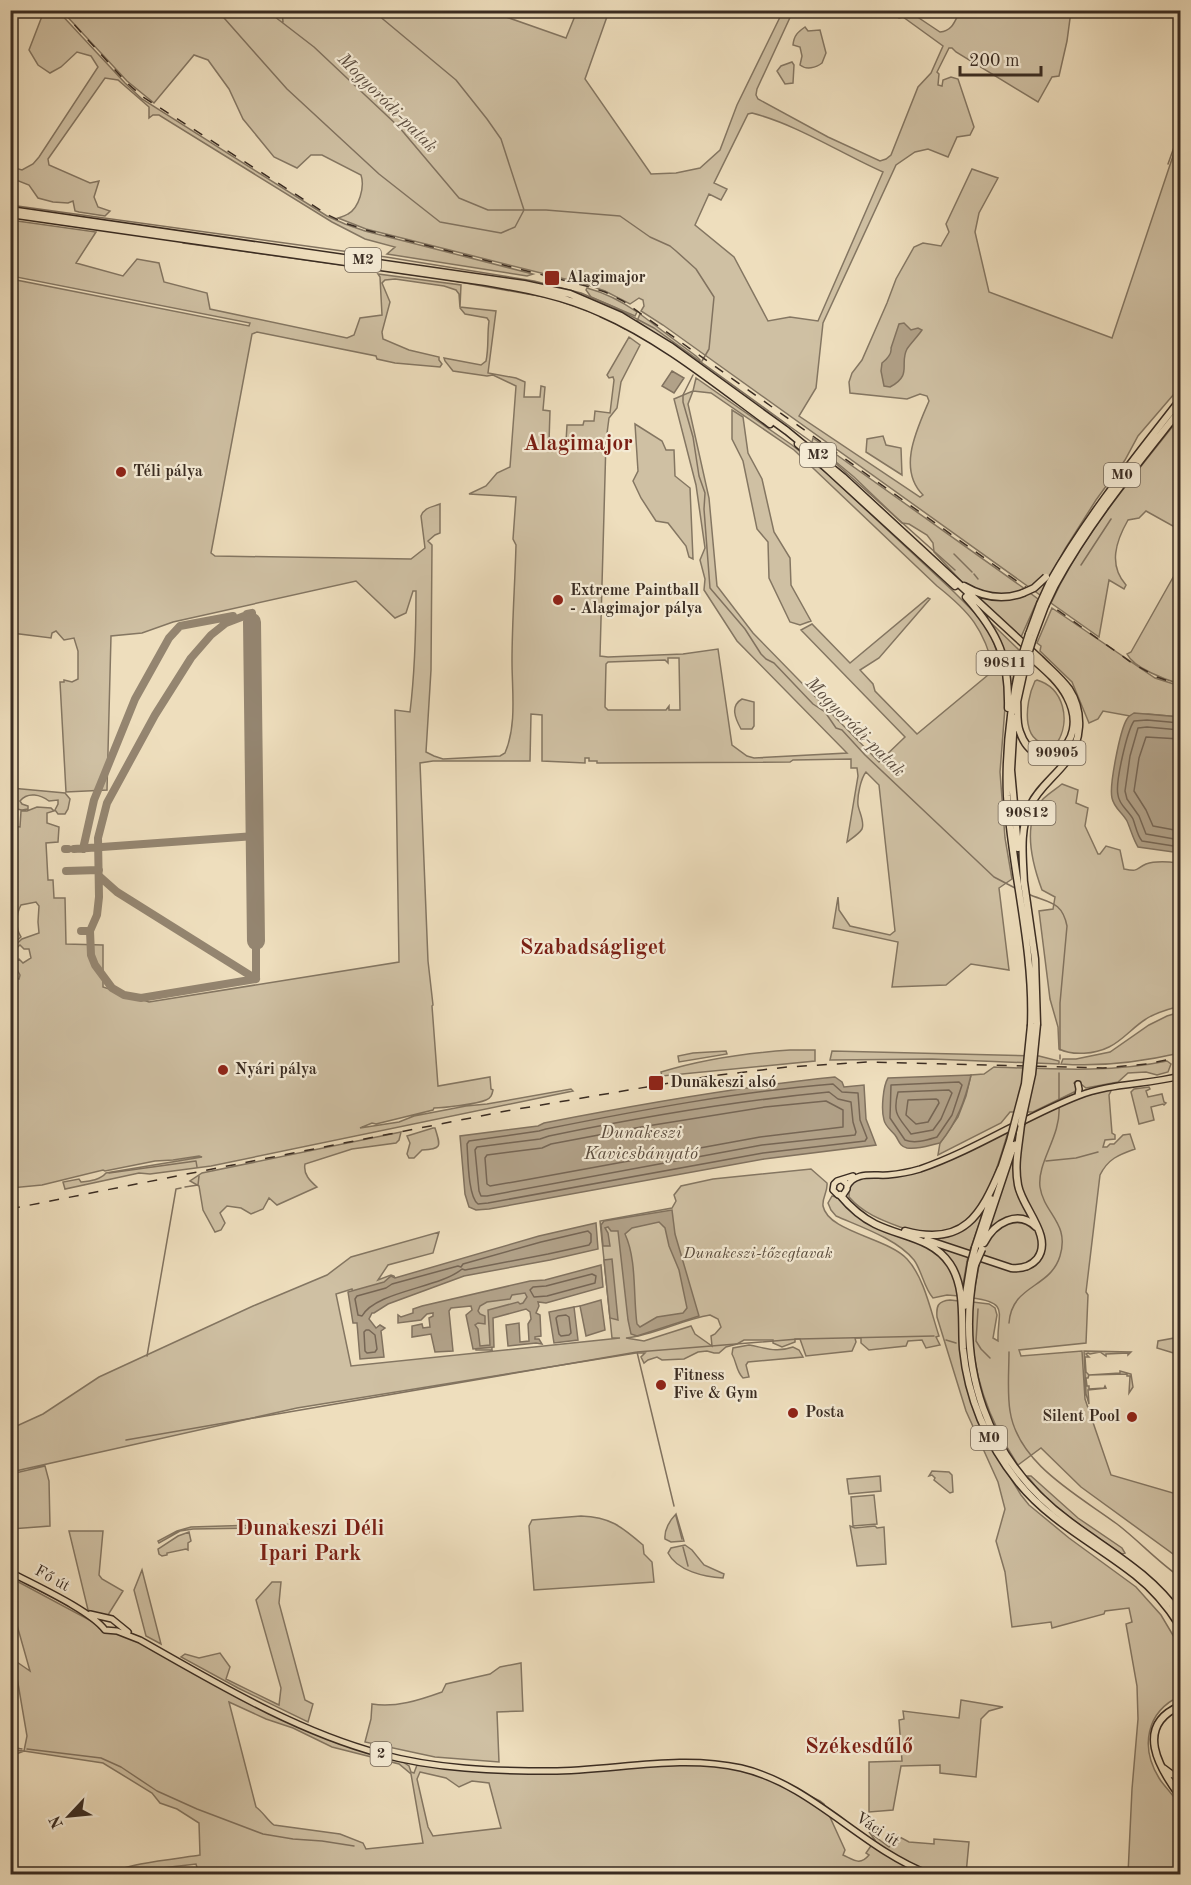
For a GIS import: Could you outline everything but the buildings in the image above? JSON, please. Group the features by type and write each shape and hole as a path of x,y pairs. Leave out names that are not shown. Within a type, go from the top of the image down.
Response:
{"highway":[{"name":"M2","path":"10,212 470,275 553,290 586,300 656,336 807,451 1026,650"},
{"name":"M2","path":"697,368 810,447 1026,650"},
{"name":"M0","path":"1180,400 1094,511 1066,553 1051,581 1042,605 1014,692 1007,740 1007,797 1024,902 1034,1024 1032,1074 1021,1124 973,1264 962,1324 965,1364 976,1408 990,1441 1012,1475 1056,1519 1146,1584 1165,1604 1180,1626"},
{"name":"M0","path":"1051,581 1180,410"},
{"path":"946,573 961,585 984,596 1006,598 1051,581"},
{"name":"90811","path":"966,597 990,626 1005,662 1008,688 1007,740"},
{"name":"90905","path":"1017,700 1019,730 1026,744 1035,752 1047,755 1053,755 1065,748 1074,729 1074,717 1068,698 1057,682 1026,650"},
{"name":"90812","path":"1021,883 1022,842 1027,815 1038,793 1070,756 1077,741 1079,725 1077,707 1069,689 1026,650"},
{"name":"M0","path":"1021,883 1011,770 1013,728 1023,660"},
{"name":"M0","path":"979,1248 1001,1168 1015,1140 1034,1024"},
{"path":"845,1191 847,1203 870,1221 1006,1267 1023,1268 1038,1257 1042,1246 1039,1229 1019,1193 1015,1140"},
{"path":"899,1231 933,1236 949,1233 964,1226 980,1211 1001,1168"},
{"path":"845,1191 849,1201 864,1216 926,1243 945,1257 955,1273 965,1300"},
{"path":"979,1248 989,1233 1002,1222 1010,1219 1022,1219 1029,1222 1036,1227 1041,1239"},
{"name":"M0","path":"965,1300 969,1351 976,1388 993,1434 1014,1468 1037,1495 1059,1514 1146,1577 1166,1596 1180,1615"},
{"path":"1180,1706 1164,1717 1157,1729 1154,1746 1161,1767 1180,1796"},
{"path":"1161,1767 1180,1777"}],"main road":[{"path":"845,1191 852,1180 858,1177 901,1173 922,1168 1092,1091 1180,1076"},
{"path":"1078,1096 1080,1085 1092,1091"},
{"path":"845,1191 834,1192 833,1186 837,1181 865,1173 901,1173"},
{"path":"842,1180 847,1184 845,1191"},
{"name":"Fő út","path":"10,1572 80,1610 102,1626"},
{"name":"Fő út","path":"80,1610 106,1618"},
{"path":"102,1626 102,1621 106,1618"},
{"name":"2","path":"106,1618 112,1619 140,1640"},
{"path":"109,1631 113,1629 115,1623"},
{"name":"2","path":"102,1626 105,1630 117,1631 140,1640"},
{"name":"Váci út","path":"140,1640 302,1726 391,1757 449,1766 541,1771 691,1762 761,1774 785,1784 815,1802 891,1856 928,1875"}],"green space":[{"path":"909,10 940,32 951,27 960,11 1071,11 1059,76 1052,77 1038,102 949,48 937,72 939,74 938,85 942,86 943,80 951,77 958,79 974,127 970,135 957,137 948,157 928,149 915,152 896,165 823,323 816,388 799,416 920,497 923,495 915,485 910,461 915,436 929,401 927,396 920,394 907,399 850,393 849,382 852,373 862,360 896,279 914,247 923,243 941,246 949,232 946,224 972,169 998,178 979,213 975,232 989,292 1112,338 1180,135 1180,387 1138,436 1125,460 1065,549 1040,595 641,311 644,306 643,300 639,298 630,304 585,284 366,229 338,218 352,211 358,202 362,185 361,175 322,155 311,155 297,168 274,157 243,119 229,89 208,60 194,55 154,103 127,81 62,11 489,11 566,38 577,11 609,11 585,79 651,174 676,173 700,168 720,150 737,105 783,11 793,11 757,89 758,99 828,137 880,161 886,159 891,155 918,87 931,73 943,46 903,17 899,18 887,11","holes":["748,114 769,118 883,172 818,321 790,317 768,321 734,257 695,225 709,194 721,200 727,189 714,183"]},
{"path":"44,11 58,11 142,99 327,216 365,231 533,274 527,276 387,254 395,247 365,239 332,222 159,115 149,118 149,107 118,80 105,78 48,159 49,165 90,183 99,181 94,197 98,207 110,211 105,216 79,212 75,211 73,201 53,202 38,198 29,185 11,178 11,167 22,170 33,164 98,67 91,56 77,52 61,67 50,73 38,65 29,50"},
{"path":"805,27 808,31 820,30 826,53 822,63 811,68 800,65 802,56 800,47 793,45 797,34"},
{"path":"792,62 794,65 793,83 785,84 777,71 781,66"},
{"path":"10,220 96,232 76,263 123,276 137,259 159,263 164,282 207,293 210,309 347,338 354,335 360,318 382,315 378,274 461,285 460,307 496,311 488,373 525,382 524,397 540,397 541,386 545,387 543,410 550,411 549,442 566,442 567,425 583,425 584,421 594,421 595,411 610,413 614,380 613,377 609,378 607,375 629,337 640,345 621,382 617,408 609,418 606,441 600,656 683,654 718,649 732,745 747,756 754,758 847,753 737,641 704,590 705,579 700,560 705,548 696,485 674,399 693,391 696,378 792,445 830,476 954,592 978,616 991,635 1000,661 1006,694 1000,772 1005,838 1012,879 999,888 1009,970 971,964 946,985 892,987 898,942 833,928 838,897 839,910 850,926 890,935 895,931 879,785 866,772 858,797 862,829 847,842 858,776 857,768 851,768 851,759 793,760 790,762 597,763 597,761 589,761 589,758 585,758 585,763 542,761 542,715 531,714 530,761 420,763 428,961 438,1086 490,1077 492,1095 482,1101 434,1108 360,1128 399,1122 414,1116 466,1106 571,1089 573,1091 211,1166 150,1174 139,1173 65,1189 63,1182 79,1179 81,1182 91,1181 106,1173 202,1157 199,1156 155,1161 103,1170 42,1185 11,1188 11,972 15,978 19,979 20,975 14,964 19,959 23,963 31,958 29,949 24,949 20,945 11,953 11,949 22,939 39,933 39,906 36,902 21,905 17,921 21,937 11,946 11,826 20,827 21,811 37,807 51,808 54,811 47,813 47,823 59,827 58,842 46,843 48,880 53,880 54,898 65,898 66,944 103,945 103,987 149,1002 399,962 395,710 410,712 415,652 416,591 413,591 406,613 395,618 356,581 173,622 142,633 111,636 107,790 66,792 60,682 64,680 72,682 78,679 78,651 74,638 64,640 56,631 52,633 51,638 12,633 17,606 10,606 11,279 249,326 250,323 11,276","holes":["395,279 444,286 456,290 459,294 460,308 465,314 487,318 489,321 487,356 486,361 481,365 444,358 445,361 453,371 493,375 516,386 510,467 497,473 486,486 469,494 516,497 513,539 516,545 512,719 509,742 505,753 500,756 443,759 426,752 431,670 432,545 428,541 440,533 440,504 422,513 425,548 411,559 215,556 211,553 252,334 257,332 376,356 377,359 395,363 440,367 442,364 439,357 409,350 383,339 382,332 390,302 382,283 385,280","693,391 711,393 794,450 967,613 986,643 994,670 917,734 875,691 873,684 860,670 879,658 930,599 928,598 850,663 812,624 801,630 905,737 879,762 753,633 717,586 709,498 688,404","668,658 679,658 680,710 669,710 669,706 666,710 608,710 605,707 606,664 608,662 665,660 668,663"]},
{"path":"587,288 625,304 637,312 635,316 591,297"},
{"path":"640,314 696,356 700,360 699,363 637,321"},
{"path":"732,410 743,417 748,453 762,479 774,532 790,558 791,585 811,621 800,625 790,622 769,578 768,542 757,529 743,461 732,439"},
{"path":"1180,417 1180,530 1146,511 1139,518 1128,520 1120,536 1116,553 1117,569 1126,585 1124,589 1109,580 1099,637 1051,603 1094,529"},
{"path":"635,424 662,441 666,450 674,450 675,476 690,488 693,559 689,557 686,546 668,523 656,521 633,481 638,471"},
{"path":"883,436 886,445 901,448 902,475 866,452 867,439"},
{"path":"813,438 1025,589 1016,593 994,596 976,591 961,581 934,552 933,543 927,535 909,524 902,523 854,477 812,442"},
{"path":"1180,565 1180,684 1143,669 1127,654 1131,652"},
{"path":"1030,593 1038,599 1021,637 974,594 1002,600"},
{"path":"1052,608 1155,678 1180,686 1180,717 1148,714 1130,716 1103,711 1098,719 1089,723 1072,682 1040,651 1041,646 1037,643"},
{"path":"987,619 1019,650 1010,696 1008,675"},
{"path":"1037,680 1053,690 1062,706 1064,725 1057,743 1045,744 1036,740 1028,724 1027,713 1031,691"},
{"path":"742,699 754,702 752,729 741,729 736,717 736,705"},
{"path":"1062,784 1078,790 1076,803 1088,808 1085,826 1098,854 1106,846 1120,850 1124,869 1129,870 1155,862 1180,863 1180,1006 1163,1011 1141,1022 1109,1047 1084,1053 1071,1053 1059,1049 1058,1027 1050,999 1039,911 1053,909 1055,897 1042,890 1030,843 1030,831 1036,809 1043,799"},
{"path":"11,788 65,793 70,799 68,809 65,814 58,814 55,810 58,800 49,801 34,795 27,796 20,801 28,806 28,809 11,808"},
{"path":"1180,1012 1180,1053 1121,1063 1061,1064 1063,1059 1076,1059 1110,1052 1149,1025"},
{"path":"790,1050 815,1050 815,1061 662,1076 661,1072 725,1057"},
{"path":"726,1051 727,1054 679,1062 678,1056"},
{"path":"832,1051 1039,1056 1059,1061 1059,1064 932,1059 830,1060"},
{"path":"1167,1061 1171,1064 1168,1072 1157,1075 1146,1072 1128,1073 1118,1082 1086,1088 1077,1081 1074,1083 1078,1093 1074,1092 1033,1112 1010,1112 1001,1123 938,1155 940,1143 958,1117 971,1075 984,1074 994,1067 1103,1069"},
{"path":"1149,1087 1150,1089 1146,1091 1148,1097 1162,1094 1166,1103 1151,1107 1154,1120 1139,1124 1131,1092 1134,1089"},
{"path":"1112,1089 1109,1095 1112,1133 1115,1139 1105,1140 1103,1147 1114,1144 1123,1135 1130,1134 1135,1149 1114,1158 1100,1175 1086,1292 1088,1295 1086,1343 1019,1350 1021,1356 1082,1351 1085,1399 1111,1475 1180,1495 1180,1559 1081,1487 1041,1448 1018,1465 996,1427 976,1367 973,1346 973,1302 989,1304 995,1308 997,1315 993,1338 998,1341 999,1316 997,1306 985,1300 973,1298 980,1260 1027,1268 1043,1246 1020,1190 1018,1150 1026,1121 1081,1097"},
{"path":"433,1128 437,1134 438,1146 422,1150 414,1158 409,1158 407,1154 410,1143 407,1136"},
{"path":"1009,1129 995,1172 977,1210 964,1223 947,1232 926,1233 900,1227 866,1212 849,1197 849,1186 860,1178 911,1173"},
{"path":"401,1132 396,1143 352,1149 305,1164 306,1174 317,1187 277,1205 269,1198 263,1209 251,1214 241,1208 227,1206 220,1213 225,1223 221,1230 215,1232 203,1210 199,1186 190,1181 202,1173"},
{"path":"1014,1153 1014,1166 1033,1222 1014,1217 986,1236"},
{"name":"Dunakeszi-tőzegtavak","path":"811,1169 827,1183 823,1206 827,1215 847,1229 898,1252 913,1266 926,1295 940,1345 926,1348 922,1340 908,1341 906,1346 869,1350 861,1343 861,1338 855,1338 856,1342 852,1351 806,1356 800,1339 795,1339 795,1342 782,1347 773,1343 773,1340 744,1340 726,1347 719,1353 698,1352 684,1359 662,1360 657,1357 644,1363 641,1357 645,1353 636,1353 297,1408 11,1472 10,1429 43,1414 99,1377 253,1306 327,1275 351,1257 439,1232 433,1253 388,1265 378,1280 391,1275 400,1287 359,1317 352,1289 336,1294 351,1366 620,1338 612,1338 600,1221 672,1208 676,1201 674,1195 681,1186 713,1179","holes":["710,1315 718,1319 721,1327 711,1336 712,1346 695,1334 691,1326 644,1341 626,1338"]},
{"path":"832,1196 839,1198 858,1213 912,1236 937,1251 954,1273 959,1296 947,1295 933,1298 914,1260 898,1246 878,1234 836,1216 828,1203"},
{"path":"986,1205 969,1253 923,1238 950,1235"},
{"path":"1019,1220 1032,1226 1038,1235 1039,1247 1034,1258 1017,1266 980,1257 994,1232"},
{"path":"929,1243 968,1256 962,1290 959,1279"},
{"path":"527,1289 527,1304 491,1312 492,1350 476,1350 472,1322 476,1300"},
{"path":"950,1300 959,1301 962,1364 992,1448 1021,1495 1029,1505 1069,1538 1136,1587 1161,1615 1180,1647 1180,1696 1160,1711 1153,1721 1148,1743 1153,1766 1177,1801 1181,1811 1180,1874 1128,1874 1138,1719 1137,1686 1126,1624 1132,1622 1129,1608 1105,1611 1104,1614 1052,1628 1051,1622 1012,1627 1005,1572 996,1541 1005,1509 998,1482 966,1411 937,1317 939,1305"},
{"path":"1180,1337 1180,1355 1157,1348 1158,1341"},
{"path":"749,1345 776,1350 793,1347 799,1350 803,1357 748,1362 746,1365 749,1377 743,1378 732,1354 733,1348"},
{"path":"1084,1351 1131,1352 1128,1355 1128,1353 1106,1354 1106,1356 1100,1352 1086,1354 1089,1357 1085,1357 1086,1372 1089,1375 1086,1378 1087,1386 1089,1389 1105,1386 1106,1388 1088,1390 1089,1404 1086,1394"},
{"path":"1120,1371 1131,1374 1133,1387 1129,1393 1130,1376 1127,1374 1089,1375 1120,1373"},
{"path":"45,1466 49,1481 50,1526 11,1529 11,1474"},
{"path":"932,1471 949,1472 952,1475 953,1492 950,1493 934,1480 932,1475 929,1476"},
{"path":"880,1476 881,1491 849,1494 847,1479"},
{"path":"1027,1476 1031,1476 1078,1518 1122,1548 1125,1553 1122,1554 1072,1519 1048,1499"},
{"path":"874,1495 877,1524 853,1526 851,1497"},
{"path":"676,1514 684,1541 671,1542 665,1539 665,1532"},
{"path":"581,1516 600,1518 615,1524 643,1545 644,1554 652,1562 654,1582 534,1590 529,1526 532,1520"},
{"path":"321,1525 317,1527 193,1529 180,1531 159,1543 158,1541 177,1531 191,1527"},
{"path":"850,1526 855,1528 884,1527 886,1564 857,1566"},
{"path":"69,1531 103,1531 99,1575 123,1591 108,1615 100,1615 88,1610"},
{"path":"189,1532 191,1541 188,1543 188,1550 162,1556 159,1554 158,1549"},
{"path":"685,1545 704,1565 724,1574 723,1578 685,1569 672,1559 668,1553 671,1548"},
{"path":"142,1570 161,1644 146,1636 134,1590"},
{"path":"11,1578 97,1624 105,1633 116,1632 135,1640 232,1692 368,1752 403,1762 414,1773 417,1765 470,1770 556,1771 693,1764 767,1775 824,1804 845,1850 843,1855 857,1861 866,1858 869,1855 866,1853 875,1840 869,1832 889,1847 896,1835 909,1842 934,1844 934,1839 969,1842 966,1874 199,1874 196,1864 136,1871 136,1874 112,1874 117,1870 139,1864 200,1855 199,1823 177,1809 160,1803 152,1793 103,1763 24,1751 27,1736 14,1660 30,1671 11,1604","holes":["229,1702 332,1747 399,1764 411,1774 423,1843 366,1849 363,1843 340,1834 274,1825 256,1807","420,1772 446,1778 459,1787 472,1781 489,1783 501,1828 433,1836 428,1827 417,1779"]},
{"path":"272,1582 281,1582 279,1603 305,1700 313,1704 308,1722 181,1657 185,1654 199,1658 220,1653 230,1667 226,1679 279,1705 281,1688 256,1600"},
{"path":"521,1663 523,1711 497,1712 499,1762 435,1757 365,1742 372,1704 390,1705 416,1700 442,1692 446,1684 490,1674 500,1667"},
{"path":"961,1700 1003,1707 989,1711 981,1719 976,1777 940,1773 940,1765 901,1766 893,1810 869,1812 869,1762 902,1761 899,1720 904,1719 903,1711 959,1718"},
{"path":"10,1743 12,1750 24,1751 11,1756"}],"water":[{"path":"904,323 911,330 918,328 922,330 907,349 901,378 890,387 884,386 882,363 890,354 899,324"},
{"path":"672,371 684,378 674,393 662,386"},
{"path":"1134,713 1180,717 1180,853 1138,847 1127,821 1112,798 1112,782 1118,746 1124,725 1129,716"},
{"path":"971,1075 960,1111 940,1143 915,1148 904,1147 886,1124 883,1116 884,1092 888,1078"},
{"name":"Dunakeszi Kavicsbányató","path":"835,1077 842,1082 844,1087 864,1085 866,1119 876,1145 764,1159 489,1209 476,1210 469,1207 465,1194 460,1136 538,1126 544,1123 689,1097"},
{"path":"672,1210 675,1234 699,1316 637,1336 631,1334 618,1231 605,1228 610,1246 603,1246 601,1225 604,1221","holes":["659,1222 665,1228 669,1246 679,1270 687,1308 683,1313 657,1317 640,1327 637,1324 631,1255 625,1234 632,1228"]},
{"path":"596,1223 598,1249 464,1276 388,1304 372,1313 369,1319 376,1328 380,1325 385,1328 381,1331 384,1357 360,1359 357,1323 353,1323 348,1292 384,1282 391,1276 395,1278 539,1236"},
{"path":"612,1259 618,1320 610,1318 604,1260"},
{"path":"601,1265 603,1287 546,1303 538,1302 536,1313 540,1315 541,1336 535,1339 539,1339 542,1344 508,1346 506,1325 519,1323 520,1342 529,1341 528,1324 531,1319 530,1312 526,1309 493,1318 494,1347 473,1349 466,1315 472,1310 471,1306 451,1308 449,1311 453,1351 435,1352 431,1334 412,1337 412,1326 422,1324 423,1328 430,1327 429,1318 433,1316 433,1313 427,1314 421,1320 398,1323 398,1315 401,1317 413,1313 413,1309 422,1306 530,1281 545,1280","holes":["525,1293 527,1297 523,1303 518,1302 488,1310 490,1345 480,1346 478,1329 475,1325 485,1324 485,1316 478,1311 480,1306 487,1302 510,1299 512,1295"]},
{"path":"601,1300 605,1330 586,1336 580,1306"},
{"path":"574,1307 578,1340 554,1343 549,1312"}],"waterway":[{"path":"217,10 287,89 379,174 440,222 501,233 515,227 524,210 501,139 456,80 372,10"},
{"name":"Mogyoródi-patak","path":"266,10 314,47 399,127 459,198 488,210 546,210 620,216 650,237 670,246 696,269 714,297 709,349 702,361"},
{"path":"282,10 283,22"},
{"path":"1168,164 1178,136"},
{"path":"10,205 386,257 534,281 581,293 654,328 813,443 955,570"},
{"path":"183,243 443,279 550,298"},
{"path":"554,299 598,315"},
{"path":"613,322 625,329"},
{"name":"Mogyoródi-patak","path":"693,375 683,395 683,402 693,437 699,476 705,493 704,509 710,588 745,629 761,654 774,663 813,704 825,712 836,728 842,730 865,755 994,877 1015,888"},
{"path":"1081,565 1111,519"},
{"path":"954,554 972,572"},
{"path":"974,574 978,579"},
{"name":"Mogyoródi-patak","path":"1028,894 1058,907 1067,926 1060,1003 1060,1050"},
{"name":"Mogyoródi-patak","path":"1059,1073 1059,1100"},
{"name":"Mogyoródi-patak","path":"1009,1323 1017,1301 1048,1275 1060,1256 1062,1235 1046,1205 1040,1187 1042,1168 1059,1118 1059,1107"},
{"path":"1046,1161 1076,1158 1098,1152"},
{"path":"109,1173 196,1161 197,1167"},
{"path":"185,1187 198,1185 199,1176"},
{"path":"147,1356 176,1189 181,1188"},
{"path":"574,1307 580,1306"},
{"path":"978,1309 976,1341 981,1349"},
{"path":"126,1440 637,1352 798,1339 934,1336"},
{"path":"946,1340 956,1343"},
{"path":"981,1349 990,1358"},
{"path":"637,1352 674,1506"},
{"name":"Mogyoródi-patak","path":"1009,1352 1010,1411 1015,1430 1025,1447 1052,1476 1117,1524 1180,1577"},
{"path":"676,1516 682,1539"},
{"path":"683,1547 688,1566"},
{"path":"16,1748 22,1749"},
{"path":"27,1749 101,1758 121,1767 157,1791 263,1834 354,1846"}],"taxiway":[{"path":"252,613 226,623 211,635 191,658 155,715 107,803 98,838 97,915 90,931 91,955 95,965 112,988 124,995 141,998 256,979 256,941"},
{"path":"247,614 252,613 252,623"},
{"path":"83,849 94,800 135,699 169,638 180,626 233,616"},
{"path":"74,849 255,836"},
{"path":"66,871 99,870"},
{"path":"99,876 117,892 256,979"},
{"path":"81,931 90,931"}],"runway":[{"path":"252,622 256,941"}],"railway":[{"path":"61,10 126,82 143,97 328,215 366,230 586,286 623,301 1132,663 1157,677 1180,685"},
{"path":"10,1209 506,1111 711,1076 787,1067 868,1062 1103,1068 1147,1064 1180,1057"}],"place":[{"name":"Alagimajor","path":"552,278"},
{"name":"Téli pálya","path":"121,472"},
{"name":"Extreme Paintball - Alagimajor pálya","path":"558,600"},
{"name":"Nyári pálya","path":"223,1070"},
{"name":"Dunakeszi alsó","path":"656,1083"},
{"name":"Fitness Five & Gym","path":"661,1385"},
{"name":"Posta","path":"793,1413"},
{"name":"Silent Pool","path":"1132,1417"}],"district":[{"name":"Alagimajor","path":"578,444"},
{"name":"Szabadságliget","path":"593,948"},
{"name":"Dunakeszi Déli Ipari Park","path":"310,1542"},
{"name":"Székesdűlő","path":"859,1747"}]}
